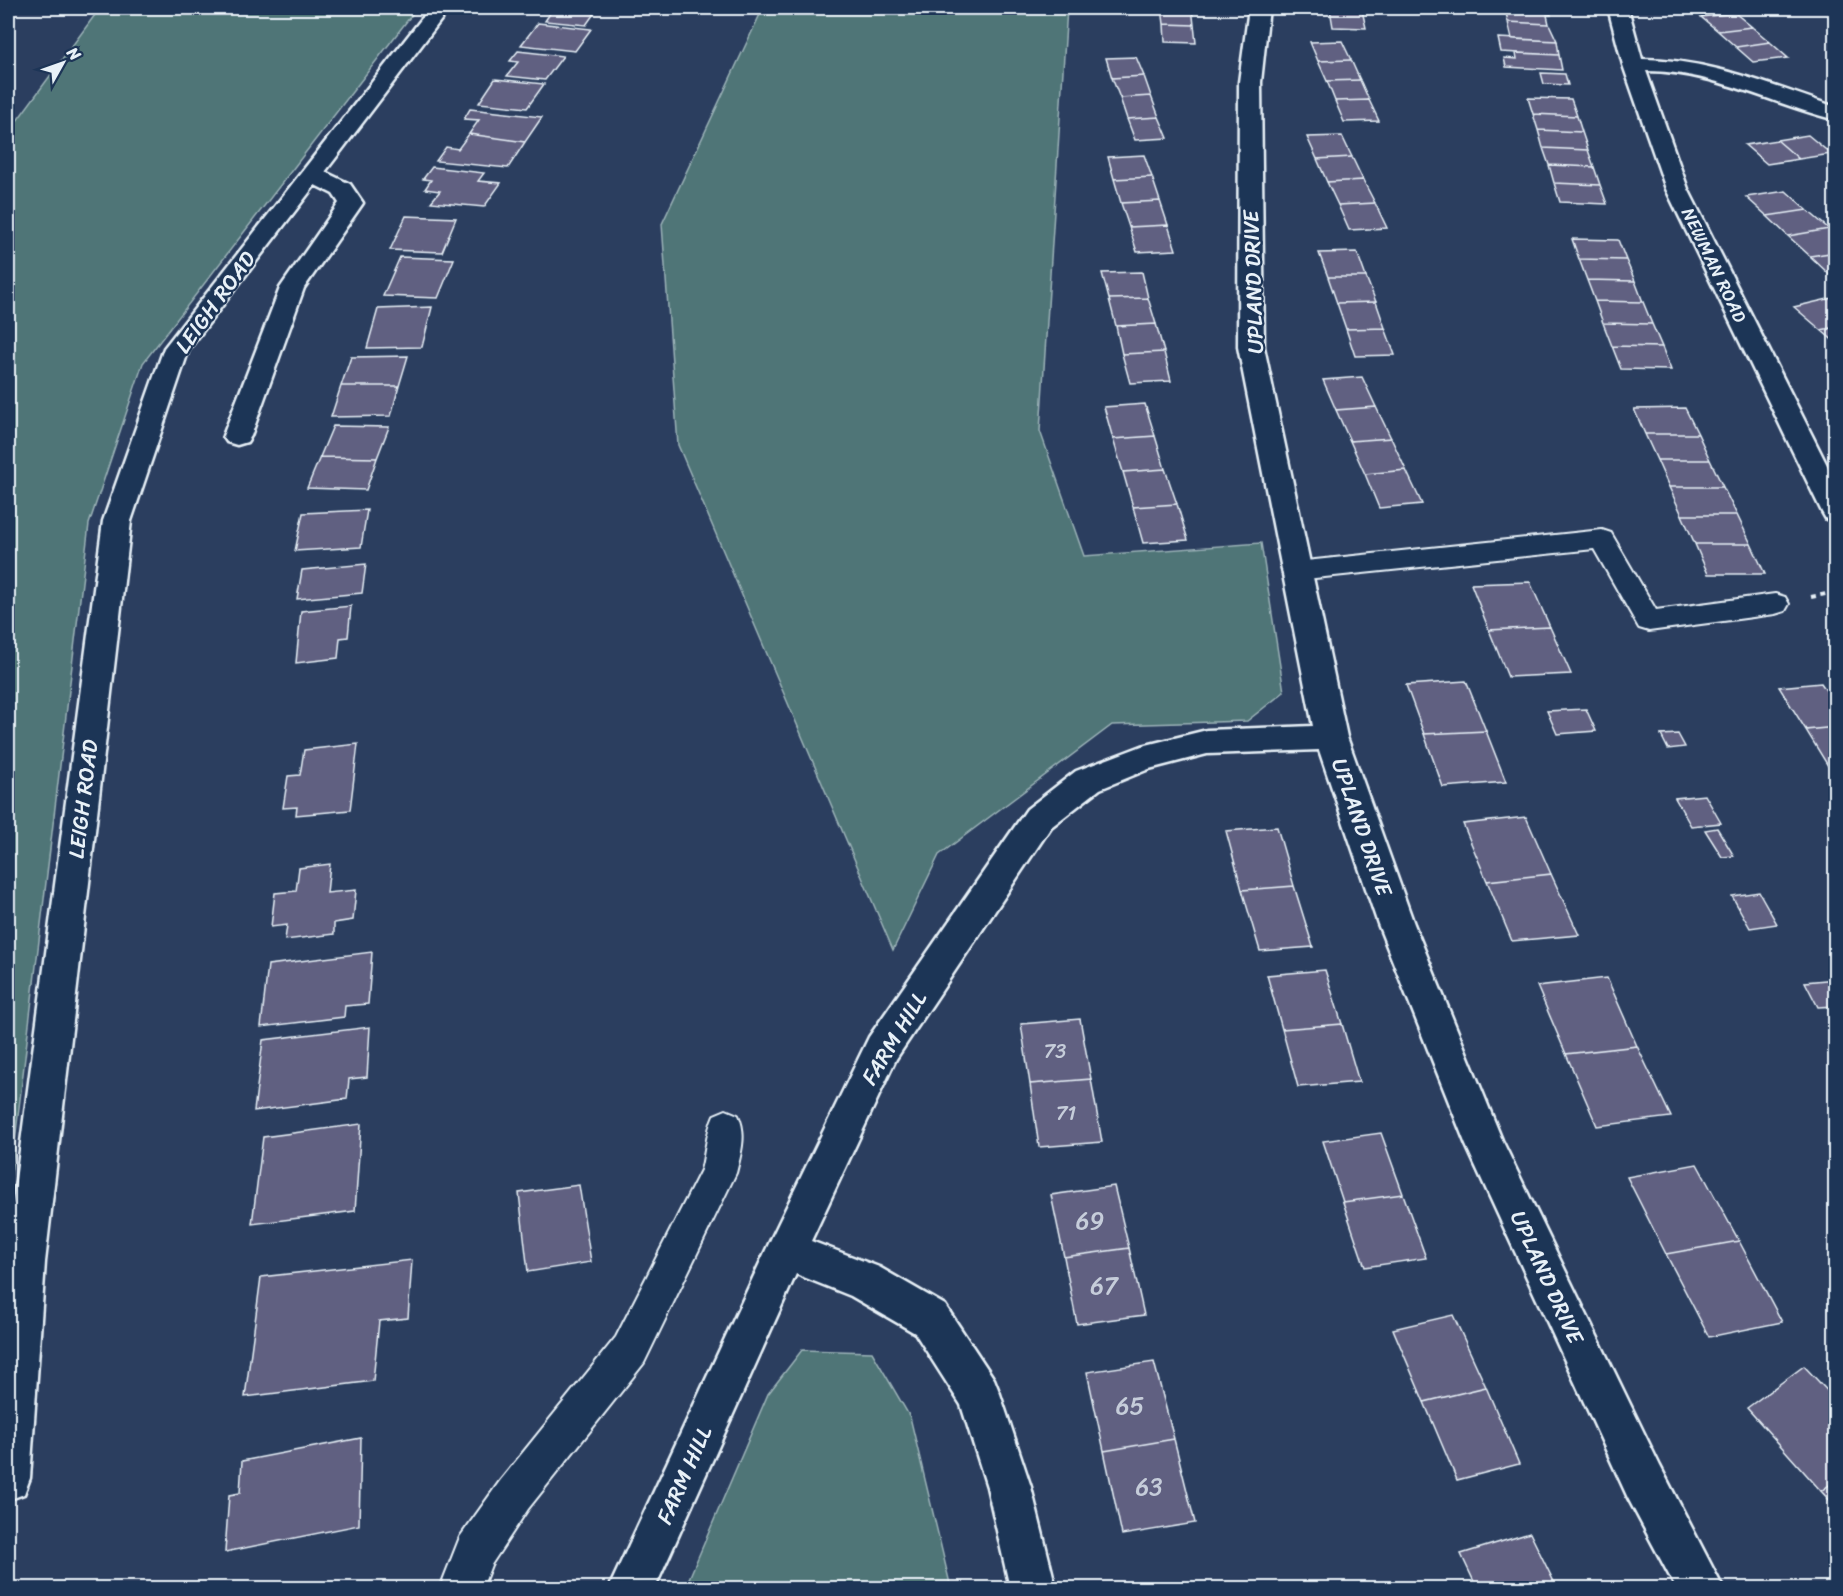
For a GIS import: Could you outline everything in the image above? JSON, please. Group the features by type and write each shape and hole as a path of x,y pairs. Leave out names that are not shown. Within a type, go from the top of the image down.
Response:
{"street":[{"name":"LEIGH ROAD","path":"8,1478 25,1262 117,521 177,348 440,8"},
{"name":"UPLAND DRIVE","path":"1259,8 1250,81 1251,347 1330,737 1396,924 1485,1145 1644,1482 1700,1588"},
{"name":"NEWMAN ROAD","path":"1618,8 1633,65 1677,189 1828,478 1836,512"},
{"path":"1633,65 1669,66 1710,72 1836,114"},
{"path":"237,436 291,288 351,203 342,189 312,174"},
{"name":"FARM HILL","path":"632,1588 786,1251 882,1048 1039,818 1088,780 1142,758 1207,742 1330,737"},
{"path":"786,1251 865,1281 930,1319 979,1394 1009,1487 1033,1588"}],"lane":[{"path":"1296,571 1602,539 1648,621 1775,604"},
{"path":"461,1588 475,1552 514,1495 630,1350 718,1173 725,1145 726,1126"}],"green space":[{"path":"100,8 417,8 143,363 89,524 8,1199 8,133"},
{"path":"763,8 1067,8 1040,431 1084,556 1261,543 1284,692 1247,721 1112,725 939,855 893,950 678,445 662,224"},
{"path":"802,1350 872,1352 910,1417 951,1588 685,1588 768,1394"}],"building":[{"path":"544,8 598,8 586,25 545,21 553,9"},
{"path":"1162,8 1192,8 1194,25 1164,24"},
{"path":"1505,8 1549,10 1551,15 1547,15 1549,24 1508,22"},
{"path":"1691,8 1729,8 1735,13 1701,17"},
{"path":"1330,9 1362,10 1366,28 1333,27"},
{"path":"1735,13 1752,27 1718,31 1701,17"},
{"path":"1508,22 1549,24 1557,41 1512,39"},
{"path":"538,23 591,29 575,51 521,45"},
{"path":"1164,24 1194,25 1196,43 1165,42"},
{"path":"1752,27 1770,42 1736,47 1718,31"},
{"path":"1498,38 1557,41 1559,55 1501,52"},
{"path":"1342,41 1351,60 1318,61 1310,42"},
{"path":"1770,42 1788,58 1753,62 1736,47"},
{"path":"518,51 563,56 545,80 507,76 518,62 510,61"},
{"path":"1516,53 1559,55 1562,70 1506,67 1504,58 1517,59"},
{"path":"1136,57 1144,76 1112,78 1106,58"},
{"path":"1351,60 1360,80 1327,81 1318,61"},
{"path":"1541,73 1565,74 1568,85 1544,84"},
{"path":"1144,76 1151,96 1120,98 1112,78"},
{"path":"495,79 544,84 527,108 479,103"},
{"path":"1360,80 1369,100 1335,101 1327,81"},
{"path":"1151,96 1159,117 1127,119 1120,98"},
{"path":"1528,98 1571,99 1577,116 1533,114"},
{"path":"1369,100 1379,121 1344,122 1335,101"},
{"path":"470,109 542,117 525,142 469,134 479,120 464,119"},
{"path":"1533,114 1577,116 1582,132 1538,130"},
{"path":"1159,117 1168,138 1135,140 1127,119"},
{"path":"1538,130 1582,132 1588,150 1543,148"},
{"path":"469,134 525,142 508,168 436,161 446,147 458,149"},
{"path":"1808,135 1831,154 1799,159 1777,140"},
{"path":"1342,136 1352,157 1317,159 1307,137"},
{"path":"1777,140 1799,159 1767,164 1745,145"},
{"path":"1543,148 1588,150 1594,167 1549,165"},
{"path":"1144,155 1152,177 1114,179 1108,157"},
{"path":"1352,157 1363,180 1327,182 1317,159"},
{"path":"1549,165 1594,167 1600,185 1554,183"},
{"path":"432,167 484,173 478,181 501,183 484,207 431,202 440,191 425,189 431,180 423,179"},
{"path":"1152,177 1160,201 1121,203 1114,179"},
{"path":"1363,180 1375,203 1338,205 1327,182"},
{"path":"1554,183 1600,185 1607,204 1560,202"},
{"path":"1786,191 1807,210 1767,216 1746,197"},
{"path":"1160,201 1168,225 1129,227 1121,203"},
{"path":"1375,203 1387,228 1349,230 1338,205"},
{"path":"1807,210 1829,229 1788,236 1767,216"},
{"path":"406,216 456,218 442,252 390,250"},
{"path":"1168,225 1176,250 1137,252 1129,227"},
{"path":"1829,229 1836,235 1836,252 1810,256 1788,236"},
{"path":"1572,239 1618,240 1626,260 1579,259"},
{"path":"1357,252 1366,277 1328,277 1319,253"},
{"path":"1836,252 1836,276 1832,277 1810,256"},
{"path":"400,257 454,259 438,298 383,296"},
{"path":"1579,259 1626,260 1635,281 1587,280"},
{"path":"1142,272 1148,298 1109,299 1102,273"},
{"path":"1328,277 1366,277 1376,302 1337,303"},
{"path":"1587,280 1635,281 1643,302 1595,301"},
{"path":"1148,298 1156,324 1116,326 1109,299"},
{"path":"1832,298 1836,302 1836,327 1821,330 1794,307"},
{"path":"1595,301 1643,302 1652,324 1603,323"},
{"path":"1376,302 1385,328 1346,329 1337,303"},
{"path":"432,307 422,347 367,348 378,309"},
{"path":"1603,323 1652,324 1662,347 1612,346"},
{"path":"1156,324 1164,352 1122,354 1116,326"},
{"path":"1836,327 1836,343 1821,330"},
{"path":"1385,328 1395,355 1355,356 1346,329"},
{"path":"1612,346 1662,347 1671,370 1621,369"},
{"path":"1164,352 1171,381 1130,383 1122,354"},
{"path":"408,356 399,386 341,386 351,357"},
{"path":"1362,377 1376,407 1336,410 1323,380"},
{"path":"341,386 399,386 391,416 331,417"},
{"path":"1145,404 1155,436 1113,439 1104,407"},
{"path":"1376,407 1391,438 1350,441 1336,410"},
{"path":"1685,408 1698,434 1645,434 1634,409"},
{"path":"333,426 389,427 377,458 320,457"},
{"path":"1645,434 1698,434 1710,460 1657,460"},
{"path":"1155,436 1165,469 1123,472 1113,439"},
{"path":"1391,438 1406,470 1365,474 1350,441"},
{"path":"320,457 377,458 366,490 307,488"},
{"path":"1657,460 1710,460 1723,487 1669,487"},
{"path":"1165,469 1177,504 1133,507 1123,472"},
{"path":"1406,470 1422,504 1379,508 1365,474"},
{"path":"1669,487 1723,487 1737,515 1682,515"},
{"path":"1177,504 1188,540 1143,543 1133,507"},
{"path":"367,510 361,547 295,551 303,513"},
{"path":"1682,515 1737,515 1751,544 1695,544"},
{"path":"1695,544 1751,544 1765,574 1708,574"},
{"path":"366,564 362,593 297,599 302,570"},
{"path":"1530,582 1550,627 1489,630 1471,584"},
{"path":"351,606 348,637 340,638 338,658 296,663 301,611"},
{"path":"1550,627 1571,674 1508,677 1489,630"},
{"path":"1466,681 1486,731 1424,734 1406,685"},
{"path":"1821,683 1836,705 1836,727 1806,730 1779,687"},
{"path":"1586,709 1596,731 1557,734 1547,711"},
{"path":"1836,727 1836,774 1833,774 1806,730"},
{"path":"1486,731 1506,782 1443,787 1424,734"},
{"path":"1678,734 1685,747 1668,749 1661,735"},
{"path":"358,744 350,810 296,815 297,807 283,808 288,776 300,775 304,750"},
{"path":"1705,795 1721,823 1691,826 1675,798"},
{"path":"1526,817 1551,874 1487,881 1463,824"},
{"path":"1277,827 1294,886 1242,890 1226,831"},
{"path":"1717,828 1734,856 1722,857 1705,830"},
{"path":"330,864 327,893 356,890 353,920 334,923 334,934 285,940 287,925 271,927 275,893 296,891 299,868"},
{"path":"1551,874 1579,935 1512,941 1487,881"},
{"path":"1294,886 1313,947 1260,951 1242,890"},
{"path":"1759,892 1777,924 1750,928 1732,896"},
{"path":"372,952 368,1004 345,1006 344,1017 261,1027 268,965"},
{"path":"1325,970 1342,1024 1282,1029 1267,975"},
{"path":"1607,978 1637,1046 1566,1054 1537,986"},
{"path":"1836,979 1836,1006 1818,1007 1805,982"},
{"path":"1080,1019 1091,1079 1030,1084 1021,1024"},
{"path":"1342,1024 1359,1082 1298,1087 1282,1029"},
{"path":"370,1027 367,1077 349,1079 347,1099 254,1111 263,1040"},
{"path":"1637,1046 1671,1117 1597,1126 1566,1054"},
{"path":"1091,1079 1102,1142 1039,1147 1030,1084"},
{"path":"361,1124 355,1211 252,1224 263,1137"},
{"path":"1381,1133 1403,1194 1343,1202 1323,1141"},
{"path":"1697,1164 1739,1241 1666,1254 1627,1177"},
{"path":"579,1185 591,1262 528,1272 519,1193"},
{"path":"1114,1186 1129,1248 1064,1257 1051,1195"},
{"path":"1403,1194 1426,1258 1365,1267 1343,1202"},
{"path":"1739,1241 1782,1322 1709,1337 1666,1254"},
{"path":"1129,1248 1144,1315 1077,1324 1064,1257"},
{"path":"412,1260 408,1318 379,1321 373,1381 245,1397 261,1277"},
{"path":"1453,1315 1486,1387 1424,1402 1393,1329"},
{"path":"1154,1362 1174,1439 1104,1451 1087,1372"},
{"path":"1804,1366 1836,1400 1836,1480 1821,1491 1747,1408"},
{"path":"1486,1387 1519,1464 1457,1480 1424,1402"},
{"path":"361,1438 359,1525 225,1552 229,1495 240,1493 242,1461"},
{"path":"1174,1439 1195,1523 1122,1535 1104,1451"},
{"path":"1836,1480 1836,1507 1821,1491"},
{"path":"1530,1533 1557,1588 1477,1588 1461,1554"}]}
